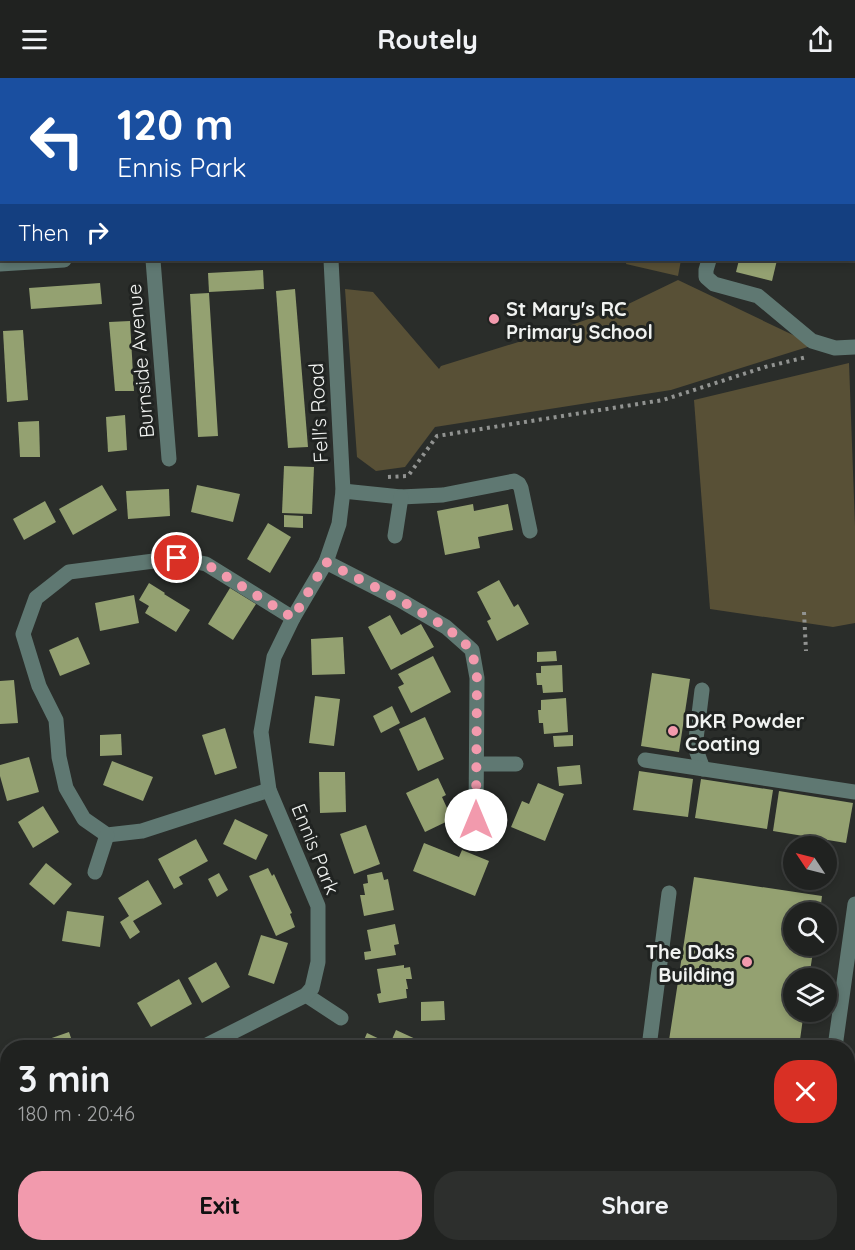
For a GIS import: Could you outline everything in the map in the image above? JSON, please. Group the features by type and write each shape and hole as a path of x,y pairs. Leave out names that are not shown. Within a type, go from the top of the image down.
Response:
{"street":[{"path":"0,264 48,261"},
{"name":"Burnside Avenue","path":"153,261 169,459"},
{"name":"Fell's Road","path":"326,562 339,524 343,491 331,261"},
{"path":"709,261 706,277 714,284 759,296 812,341 835,348 855,347"},
{"path":"343,491 401,496 442,495 514,481 521,488 530,531"},
{"path":"394,536 401,496"},
{"path":"95,872 107,836 84,819 66,788 59,758 56,720 39,686 23,634 36,598 69,572 177,558 206,564 293,618"},
{"path":"326,562 400,600 446,627 472,650 477,678 476,820"},
{"name":"Ennis Park","path":"306,995 312,988 318,962 318,906 269,790 261,732 274,657 293,618 326,562"},
{"path":"702,690 695,747 703,769"},
{"path":"645,760 855,792"},
{"path":"477,764 516,764"},
{"name":"Ennis Park","path":"107,836 142,831 269,790"},
{"path":"650,1040 669,893"},
{"path":"836,1040 855,904"},
{"path":"216,1040 306,995 340,1018"}],"path":[{"path":"386,477 408,476 437,436 663,400 765,367 808,357"},
{"path":"804,612 806,651"}],"shaded area":[{"path":"627,261 681,261 678,276 626,264"},
{"path":"678,280 814,345 671,390 435,427 405,467 376,471 357,457 345,289 373,292 439,369 441,366 620,308"},
{"path":"849,363 855,526 855,623 833,627 710,609 694,400"}],"building":[{"path":"739,261 777,261 772,281 736,272"},
{"path":"263,270 264,289 209,292 208,273"},
{"path":"100,283 102,304 31,309 29,288"},
{"path":"295,289 308,447 288,448 276,291"},
{"path":"209,293 218,436 198,437 190,294"},
{"path":"130,321 134,391 115,391 109,322"},
{"path":"23,330 28,400 7,402 3,331"},
{"path":"125,415 127,450 108,452 106,417"},
{"path":"39,421 40,457 20,457 18,422"},
{"path":"284,466 314,467 312,514 282,513"},
{"path":"102,485 117,510 73,535 59,509"},
{"path":"197,485 240,494 233,522 191,512"},
{"path":"169,489 170,516 128,519 126,491"},
{"path":"45,501 56,522 24,540 13,519"},
{"path":"473,504 474,511 508,504 513,530 478,537 480,548 445,555 437,511"},
{"path":"284,515 303,516 303,528 284,527"},
{"path":"268,523 291,537 270,573 247,559"},
{"path":"499,580 514,607 518,604 529,624 497,641 487,621 491,619 477,592"},
{"path":"149,583 190,610 176,632 145,613 149,606 139,600"},
{"path":"230,588 256,604 233,640 208,624"},
{"path":"134,595 139,623 100,631 95,603"},
{"path":"390,615 401,635 421,624 434,647 391,670 368,627"},
{"path":"78,637 90,664 60,676 49,650"},
{"path":"343,637 345,674 312,675 311,639"},
{"path":"556,651 557,661 537,662 537,652"},
{"path":"433,656 451,692 411,713 398,687 404,684 398,674"},
{"path":"562,665 563,692 543,693 542,685 537,685 536,673 541,673 541,666"},
{"path":"652,673 690,679 679,752 641,746"},
{"path":"14,680 18,723 0,724 0,681"},
{"path":"315,696 340,699 334,746 309,743"},
{"path":"566,698 568,732 544,734 543,723 539,723 538,710 541,710 541,700"},
{"path":"392,706 400,723 381,733 373,716"},
{"path":"425,717 444,759 418,771 399,729"},
{"path":"225,728 237,768 215,775 202,735"},
{"path":"121,734 122,755 100,756 100,735"},
{"path":"573,735 573,746 554,747 553,736"},
{"path":"29,757 39,792 7,801 0,776 0,765"},
{"path":"112,761 153,777 143,801 103,785"},
{"path":"580,765 582,784 559,786 557,767"},
{"path":"639,771 693,779 688,817 633,810"},
{"path":"319,772 345,772 346,812 320,813"},
{"path":"438,778 446,795 442,797 452,819 425,832 406,793"},
{"path":"701,779 773,790 767,829 695,818"},
{"path":"538,783 564,794 545,841 511,827 522,801 529,804"},
{"path":"779,791 853,803 846,843 837,842 837,836 803,836 773,831"},
{"path":"43,806 59,832 33,848 18,822"},
{"path":"235,819 268,835 256,860 223,844"},
{"path":"366,825 380,864 354,874 340,834"},
{"path":"196,839 208,861 179,877 183,884 174,889 158,859"},
{"path":"424,843 459,857 462,850 489,861 475,896 413,871"},
{"path":"46,863 72,884 54,905 29,884"},
{"path":"268,868 272,876 274,874 292,913 290,914 295,927 276,936 249,876"},
{"path":"382,872 384,880 388,879 394,910 364,916 360,895 365,895 363,884 368,883 367,875"},
{"path":"219,873 228,890 217,897 208,879"},
{"name":"The Daks Building","path":"694,877 822,896 821,902 783,902 783,956 812,956 811,968 783,968 783,1022 802,1022 800,1040 669,1040"},
{"path":"148,880 162,904 133,921 140,932 130,939 120,922 129,916 118,898"},
{"path":"67,911 104,916 100,947 62,941"},
{"path":"395,924 399,944 394,945 396,955 365,960 364,952 371,951 367,930"},
{"path":"261,935 288,943 274,984 248,975"},
{"path":"216,962 230,987 202,1003 188,978"},
{"path":"404,965 404,968 410,967 412,979 406,979 407,998 379,1003 377,994 381,993 377,969"},
{"path":"179,979 192,1004 151,1027 137,1003"},
{"path":"444,1001 445,1020 421,1021 421,1002"},
{"path":"396,1030 418,1040 392,1040"},
{"path":"69,1032 72,1040 46,1040"},
{"path":"367,1033 382,1040 364,1040"}],"place":[{"name":"St Mary's RC Primary School","path":"494,319"},
{"name":"DKR Powder Coating","path":"673,731"},
{"name":"The Daks Building","path":"747,962"}],"route":[{"path":"177,558 206,564 293,618 326,562 400,600 446,627 472,650 477,678 476,820"}]}
